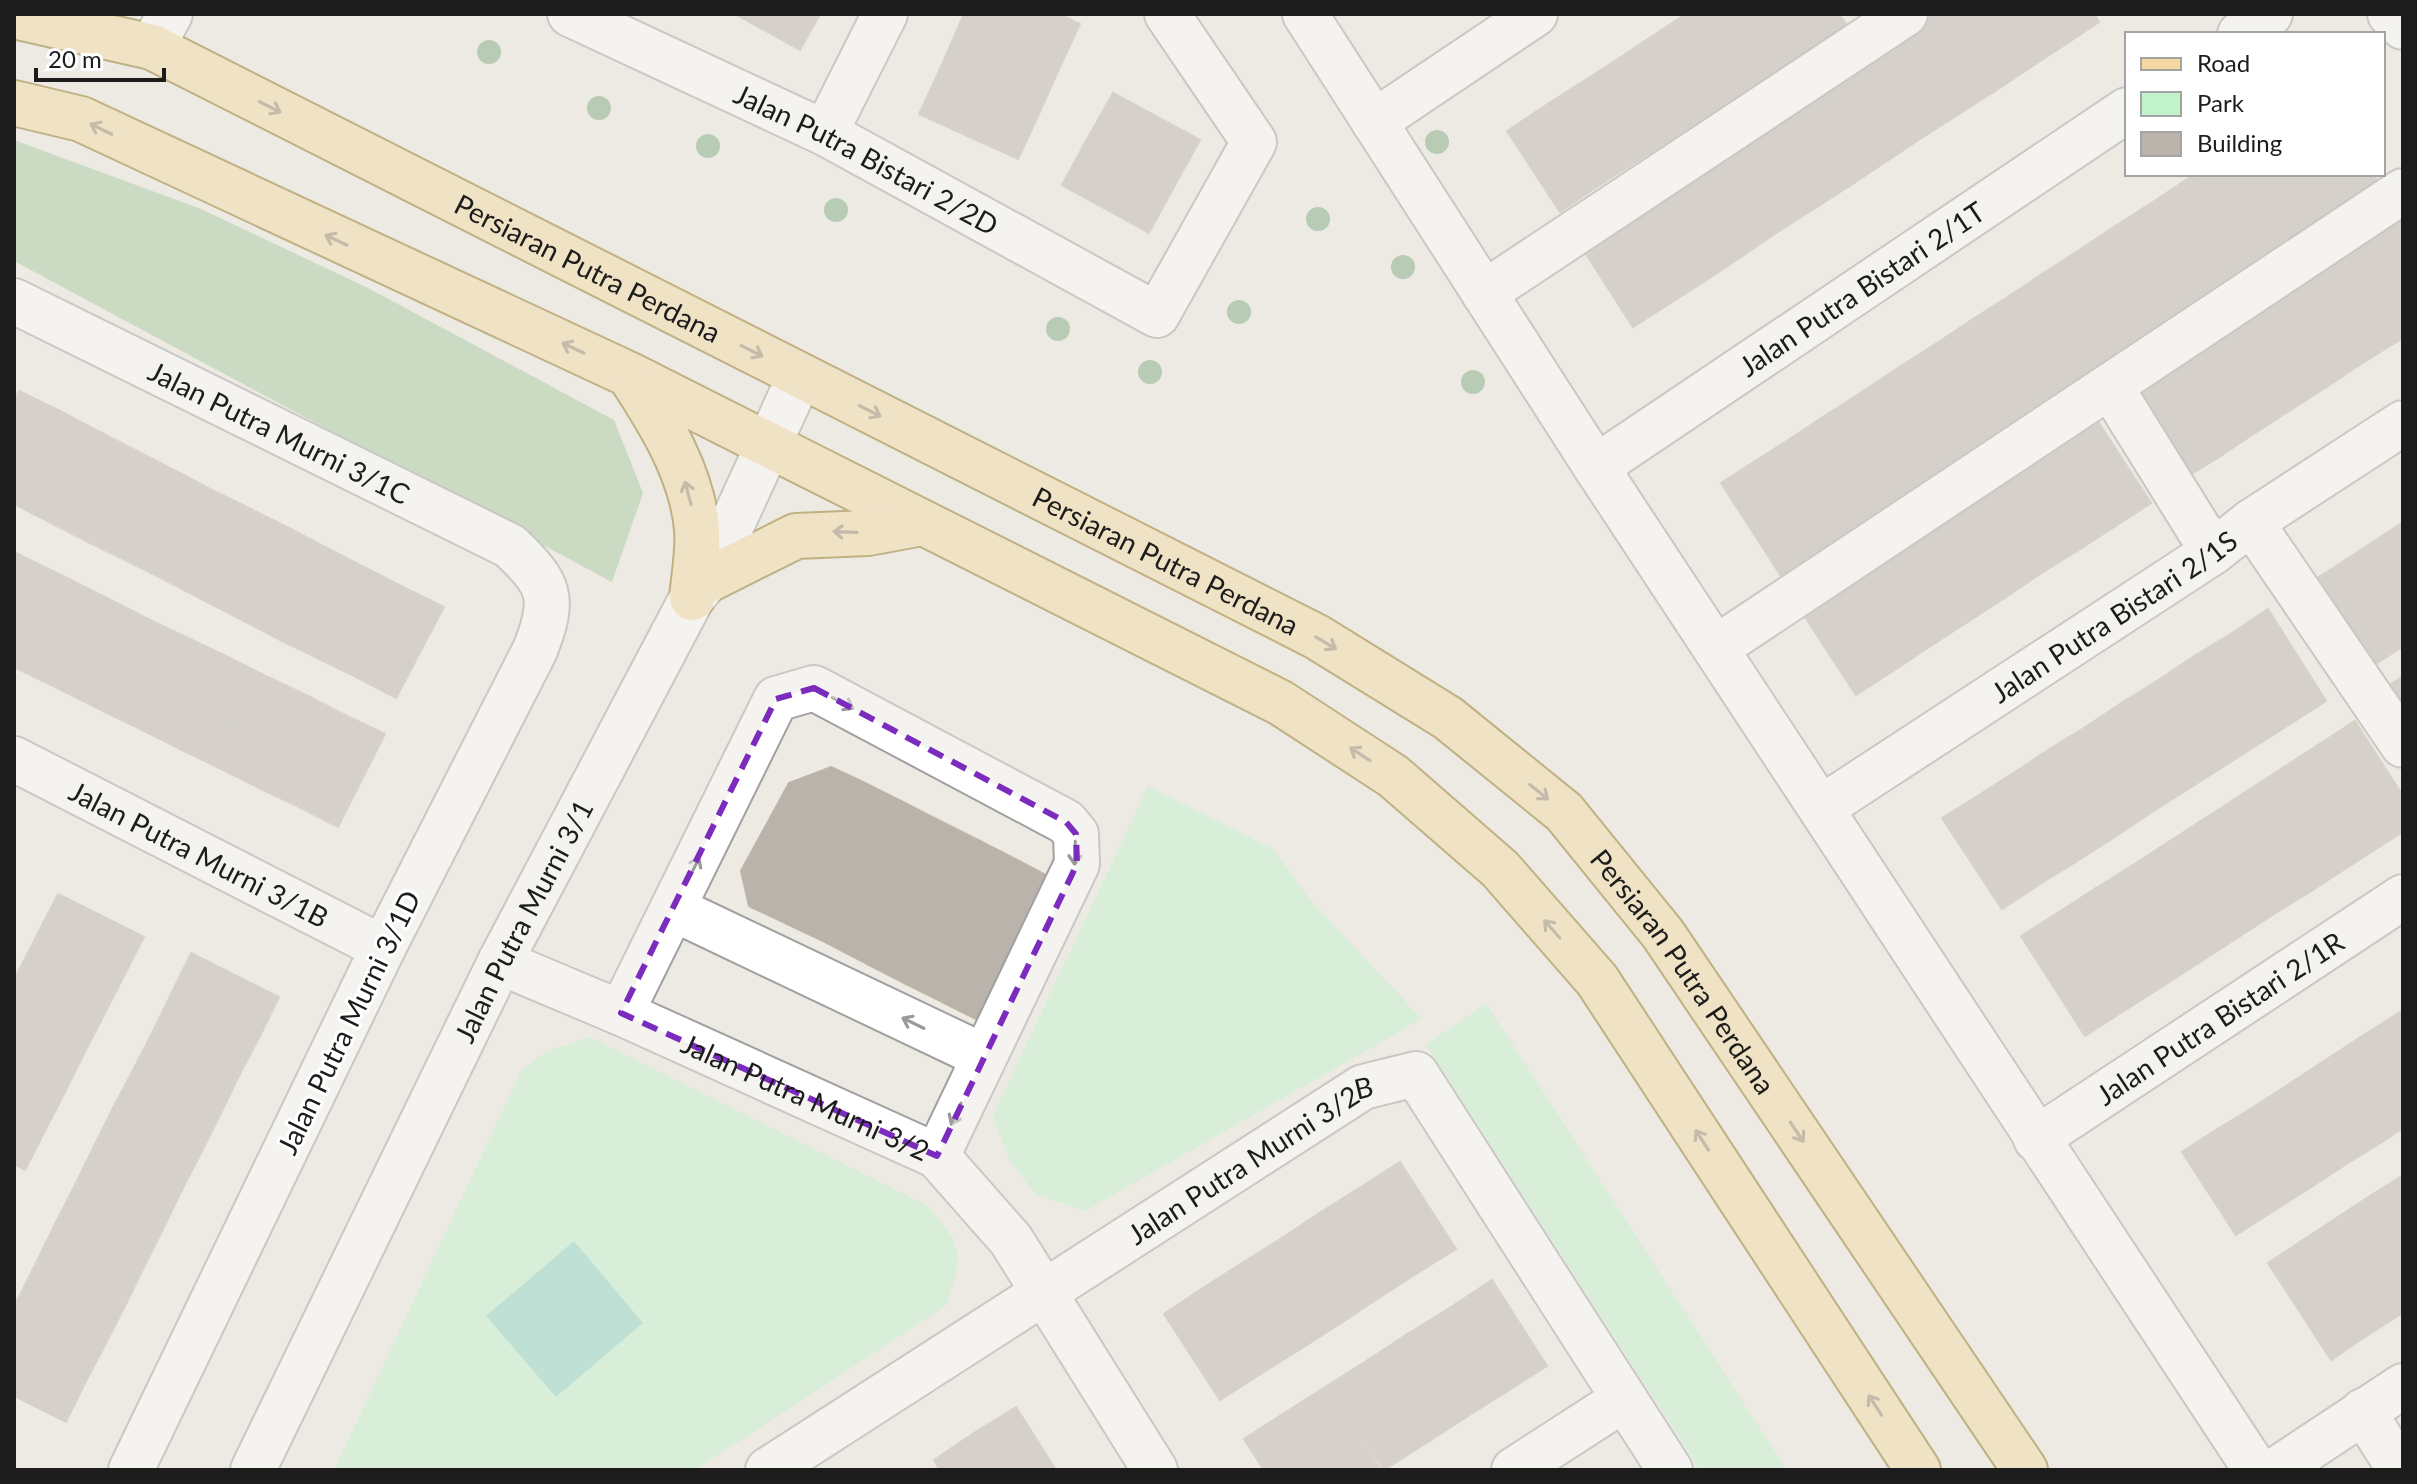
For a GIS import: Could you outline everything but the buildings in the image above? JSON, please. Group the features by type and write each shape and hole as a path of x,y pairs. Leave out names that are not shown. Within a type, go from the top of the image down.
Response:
{"main road":[{"name":"Persiaran Putra Perdana","path":"14,16 161,30 800,376 1317,637 1448,718 1564,812 1663,934 2025,1470"},
{"path":"14,103 81,119 630,375 1281,703 1393,776 1500,869 1597,980 1918,1470"},
{"path":"630,375 665,431 688,493 697,529 699,589 796,536 868,533 922,523"}],"street":[{"name":"Jalan Putra Bistari 2/2D","path":"570,14 825,133 1157,315 1254,142 1167,14"},
{"path":"825,133 885,14"},
{"path":"1305,14 1596,467 2256,1470"},
{"path":"1374,122 1535,14"},
{"path":"1484,293 1905,14"},
{"path":"2243,32 2270,14"},
{"path":"2390,14 2403,27"},
{"name":"Jalan Putra Bistari 2/1T","path":"1596,467 2125,111"},
{"path":"1716,648 2403,191"},
{"name":"Jalan Putra Murni 3/1C","path":"14,301 510,546 539,573"},
{"name":"Jalan Putra Murni 3/1","path":"253,1470 500,962 699,589 800,376"},
{"path":"2110,386 2213,552"},
{"name":"Jalan Putra Bistari 2/1S","path":"1821,808 2213,552 2251,522 2403,423"},
{"path":"2251,522 2403,745"},
{"name":"Jalan Putra Murni 3/1D","path":"131,1470 383,948 535,650 546,622 548,595 539,573"},
{"path":"621,1013 776,699 814,688 1066,822 1076,834 1077,864 937,1156"},
{"name":"Jalan Putra Murni 3/1B","path":"19,775 383,948"},
{"name":"Jalan Putra Bistari 2/1R","path":"2036,1139 2403,897"},
{"path":"674,909 983,1056"},
{"name":"Jalan Putra Murni 3/2","path":"500,962 621,1013 937,1156 1011,1240 1155,1470"},
{"name":"Jalan Putra Murni 3/2B","path":"768,1470 1043,1290 1363,1087 1416,1074 1624,1399"},
{"path":"2276,1470 2403,1386"},
{"path":"1514,1470 1624,1399 1670,1470"},
{"path":"2363,1411 2400,1470"}],"highlighted area":[{"path":"814,688 1066,822 1076,834 1077,864 937,1156 621,1013 776,699"}],"green space":[{"path":"14,140 201,209 368,288 614,420 643,493 612,582 14,261"},
{"path":"1148,786 1273,849 1311,901 1422,1019 1085,1211 1035,1194 1011,1162 992,1117"},
{"path":"1486,1003 1787,1470 1700,1470 1426,1045"},
{"path":"589,1037 928,1206 949,1232 957,1253 956,1274 946,1306 695,1470 334,1470 522,1069 546,1052"},
{"path":"574,1241 643,1323 556,1397 486,1316"}]}
